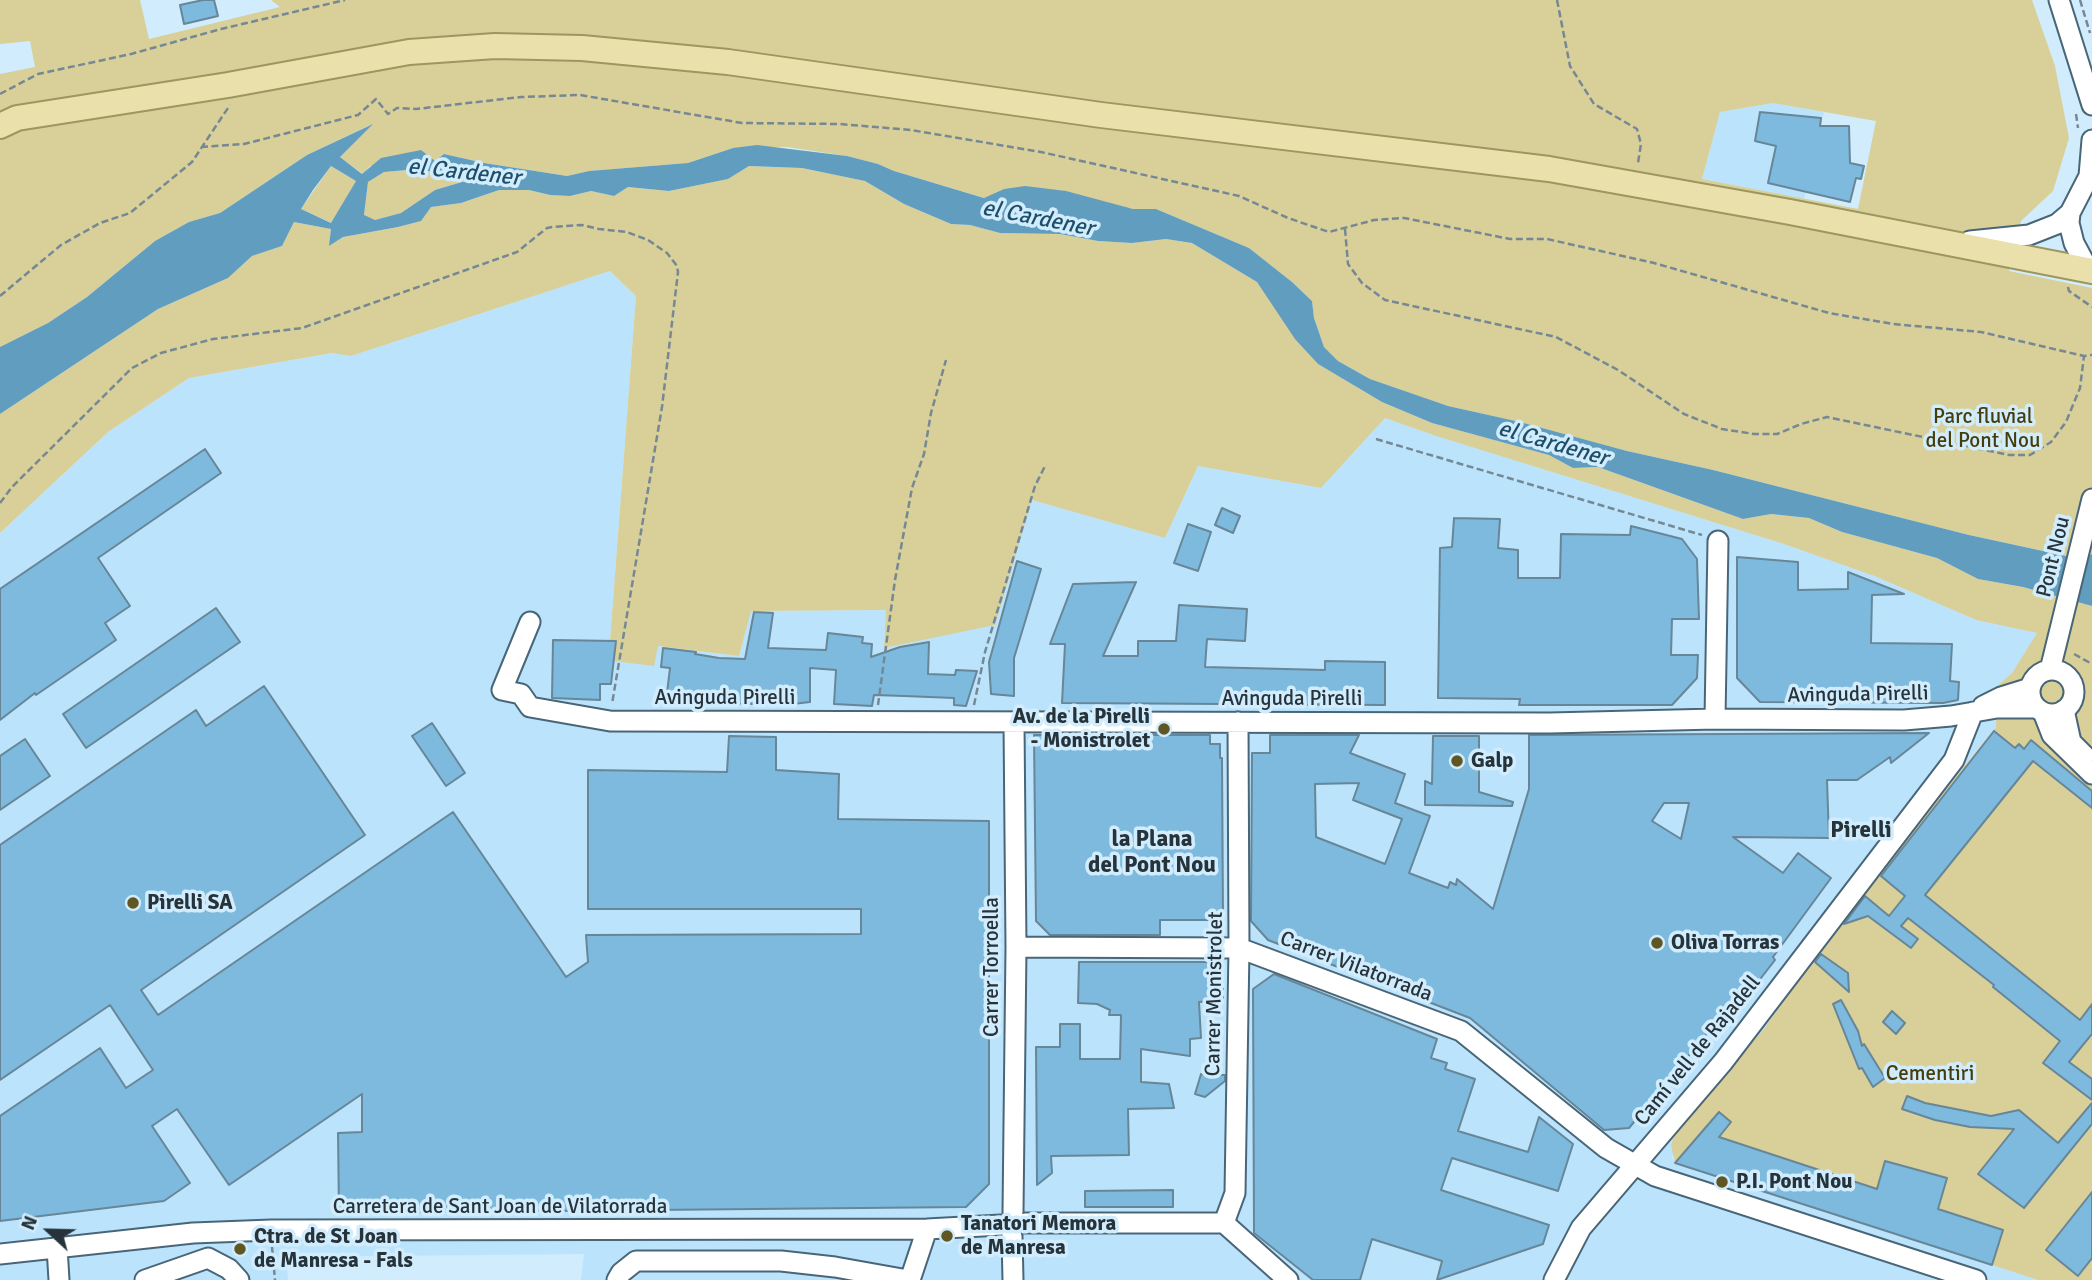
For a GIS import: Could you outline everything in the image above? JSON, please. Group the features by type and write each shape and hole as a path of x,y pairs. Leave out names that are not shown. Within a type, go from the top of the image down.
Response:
{"main road":[{"path":"6,120 228,85 409,52 495,46 582,48 728,62 1101,115 1522,165 2091,270"}],"street":[{"path":"2059,0 2092,105"},
{"path":"2091,270 2074,243 2069,223 2070,213 2089,176 2092,140"},
{"path":"1945,243 2029,235 2057,224 2070,213"},
{"name":"Pont Nou","path":"2050,670 2092,499"},
{"path":"1716,719 1718,541"},
{"name":"Avinguda Pirelli","path":"530,622 502,690 521,694 530,706 610,721 1550,723 1716,719 1904,720 1997,708 2040,710"},
{"path":"2092,761 2071,742 2067,708 2074,691 2069,678 2061,671 2050,670 2037,676 2030,688 2031,699 2040,710 2052,736 2092,774"},
{"path":"2069,678 2092,683"},
{"name":"Avinguda Pirelli","path":"1973,712 2001,697 2030,688"},
{"path":"2040,710 2054,714 2092,695"},
{"name":"Camí vell de Rajadell","path":"1554,1280 1581,1228 1723,1062 1954,760 1973,712"},
{"name":"Carrer Torroella","path":"1013,1280 1016,947 1014,722"},
{"name":"Carrer Monistrolet","path":"1224,1223 1235,1193 1239,947 1238,722"},
{"name":"Carrer Vilatorrada","path":"1016,947 1239,947 1461,1031 1606,1148 1655,1176 1976,1280"},
{"path":"1224,1223 1288,1280"},
{"name":"Carretera de Sant Joan de Vilatorrada","path":"0,1254 193,1233 271,1230 927,1229 1013,1224 1224,1223"},
{"path":"617,1280 621,1273 636,1261 781,1261 909,1280 927,1229"},
{"path":"57,1247 59,1280"},
{"path":"145,1280 208,1258 229,1269 239,1280"}],"path":[{"path":"0,94 38,74 131,54 221,29 345,0"},
{"path":"1557,0 1570,66 1594,104 1637,129 1641,144 1635,184"},
{"path":"2080,0 2092,40"},
{"path":"0,296 61,245 100,223 130,213 192,162 232,102 228,85"},
{"path":"201,147 244,144 358,115 376,99 388,114 397,108 416,109 522,97 580,94 742,123 840,124 911,130 1041,152 1239,196 1329,232 1374,220 1404,218 1510,239 1547,239 1654,262 1829,313 1893,324 1981,332 2084,356 2092,355"},
{"path":"0,503 12,487 132,368 161,352 213,339 302,328 517,252 547,228 582,225 628,232 648,240 667,253 677,266 678,272 662,407 610,721"},
{"path":"1345,229 1348,264 1362,283 1385,300 1556,337 1618,370 1684,414 1722,429 1777,434 1827,416 2008,455 2030,456 2051,442 2066,422 2080,388 2084,356"},
{"path":"875,722 895,580 912,488 924,454 931,413 946,360"},
{"path":"1376,439 1718,541"},
{"path":"971,722 985,652 1035,486 1046,464"},
{"path":"271,1230 275,1280"}],"shaded area":[{"path":"1773,103 1824,112 1804,199 1702,179 1720,112"},
{"path":"610,271 636,296 610,641 616,641 614,661 658,646 739,656 750,611 886,610 884,647 1032,500 1165,538 1198,466 1321,488 1385,418 1784,544 1877,577 1976,620 2037,633 2012,673 1997,686 1996,727 1856,901 1672,1157 1675,1163 2038,1280 581,1280 584,1254 286,1257 288,1280 0,1280 0,533 108,432 189,378 333,353 351,356"}],"green space":[{"name":"Parc fluvial del Pont Nou","path":"0,0 140,0 149,39 280,7 271,0 2032,0 2055,66 2069,138 2053,191 2021,221 2009,271 2092,288 2092,554 2081,559 1969,535 1448,406 1370,379 1338,361 1324,347 1314,318 1312,301 1292,282 1249,248 1156,209 1133,209 1004,189 985,198 847,156 787,147 733,148 688,163 589,171 567,176 444,154 435,161 370,166 363,174 340,157 370,125 307,155 220,213 189,222 155,241 87,297 48,323 0,347 0,74 35,67 30,41 0,44","holes":["1773,103 1876,121 1858,209 1702,179 1720,112"]},
{"path":"331,166 356,181 332,223 301,209"},
{"name":"Cementiri","path":"749,166 802,168 865,181 904,204 951,224 970,225 1000,233 1060,234 1098,241 1132,243 1166,239 1192,243 1257,282 1318,364 1382,402 1432,423 1549,455 1573,468 1598,467 1743,519 1771,514 1809,518 1842,532 1937,558 1978,579 2023,587 2092,606 2092,1280 2038,1280 1675,1163 1671,1145 1675,1133 1763,1030 1856,901 1996,727 1997,686 2012,673 2037,633 1976,620 1877,577 1784,544 1385,418 1321,488 1198,466 1165,538 1032,500 995,625 884,648 886,610 751,611 739,656 658,646 654,666 614,661 616,642 610,641 636,296 610,271 351,356 332,353 189,378 108,432 0,533 0,414 158,309 228,278 252,256 282,246 294,222 331,229 330,245 343,237 420,221 431,207 461,203 499,190 529,190 570,196 591,191 614,196 628,187 669,191 728,179"},
{"path":"407,170 459,173 483,181 462,182 435,190 401,213 375,220 364,216 368,182 384,172"}],"water":[{"name":"el Cardener","path":"373,124 340,157 362,174 381,158 421,150 435,161 444,154 567,176 589,171 688,163 733,148 757,145 847,156 984,198 1004,189 1025,186 1066,191 1133,209 1156,209 1249,248 1292,282 1312,301 1314,318 1324,347 1338,361 1370,379 1448,406 1969,535 2080,559 2092,554 2092,606 2023,587 1978,579 1937,558 1842,532 1809,518 1771,514 1743,519 1598,467 1573,468 1549,455 1432,423 1382,402 1318,364 1295,339 1257,282 1192,243 1166,239 1132,243 1098,241 1060,234 1000,233 970,225 951,224 904,204 865,181 802,168 749,166 728,179 669,191 628,187 614,196 591,191 570,196 529,190 499,190 461,203 431,207 421,221 343,237 329,246 331,229 294,222 282,246 252,256 228,278 158,309 0,414 0,347 48,323 87,297 155,241 189,222 220,213 307,155","holes":["331,166 356,181 331,223 301,209","407,170 459,173 481,181 462,182 435,190 401,213 375,220 364,215 368,182 384,172"]}],"building":[{"path":"214,0 218,16 184,24 180,5"},
{"path":"1760,112 1821,118 1820,126 1849,126 1850,163 1864,166 1861,179 1856,178 1850,202 1768,183 1776,146 1755,141"},
{"path":"205,449 221,473 98,558 130,606 105,623 116,640 36,695 35,693 0,720 0,589"},
{"path":"1222,508 1240,516 1233,533 1215,525"},
{"path":"1454,518 1500,519 1498,548 1518,550 1518,578 1560,578 1561,534 1630,535 1631,526 1682,539 1697,559 1699,619 1672,619 1671,655 1698,655 1697,678 1672,705 1519,705 1520,699 1438,698 1440,548 1452,547"},
{"path":"1188,524 1211,532 1198,571 1174,563"},
{"path":"1737,557 1798,562 1798,590 1848,589 1848,572 1904,594 1872,595 1871,643 1952,644 1950,681 1959,682 1958,700 1943,703 1760,702 1737,678"},
{"path":"1017,561 1041,569 1014,658 1014,696 991,694 989,662"},
{"path":"1136,582 1103,656 1138,656 1138,641 1176,641 1179,605 1247,609 1245,641 1207,639 1205,667 1325,670 1325,661 1385,662 1385,705 1062,703 1065,644 1050,644 1073,584"},
{"path":"216,608 240,642 86,748 63,714"},
{"path":"754,612 773,613 768,648 826,650 828,633 863,637 862,643 872,644 871,657 900,647 929,642 928,674 955,675 956,670 977,671 966,706 954,705 954,698 874,695 872,706 834,704 836,670 810,668 810,702 784,705 666,701 670,668 661,667 663,648 719,658 745,659"},
{"path":"553,640 616,641 611,684 600,684 600,700 552,698"},
{"path":"264,686 365,835 141,990 158,1015 453,812 566,977 588,962 586,935 861,934 861,909 588,909 588,770 727,772 729,736 776,737 776,770 839,774 838,819 989,821 989,1184 966,1207 339,1213 338,1133 362,1132 362,1094 229,1185 177,1109 152,1126 190,1183 164,1201 0,1221 0,1116 100,1048 126,1088 153,1070 110,1005 0,1080 0,845 196,710 206,726"},
{"path":"432,723 465,773 446,786 412,736"},
{"path":"1994,731 2015,748 2019,744 2024,749 2031,740 2092,791 2092,808 2033,761 1925,895 2080,1020 2092,1004 2092,1034 2069,1062 2092,1079 2092,1100 2043,1063 2060,1041 1908,918 1901,926 1918,939 1911,948 1868,916 1844,924 1865,896 1889,916 1905,896 1881,876"},
{"path":"1929,733 1891,763 1890,757 1857,780 1827,780 1829,838 1733,837 1783,873 1798,853 1831,878 1754,987 1749,983 1629,1128 1604,1130 1470,1018 1268,940 1251,921 1252,753 1270,753 1270,735 1359,735 1350,753 1405,774 1395,803 1430,816 1409,873 1448,888 1450,882 1456,885 1457,879 1493,909 1529,789 1529,735","holes":["1359,783 1353,800 1402,819 1385,864 1316,837 1315,784","1664,803 1689,803 1681,839 1652,821"]},
{"path":"1034,735 1210,735 1210,744 1220,744 1223,920 1160,920 1160,935 1050,935 1036,921"},
{"path":"1433,736 1479,736 1479,792 1513,802 1512,806 1425,805 1425,781 1432,784"},
{"path":"25,739 50,776 0,810 0,756"},
{"path":"1821,954 1848,973 1849,992 1815,962"},
{"path":"1079,962 1208,962 1223,973 1223,1000 1199,1002 1201,1038 1190,1039 1190,1056 1141,1049 1141,1082 1169,1084 1174,1108 1128,1109 1129,1155 1051,1156 1052,1173 1037,1185 1036,1047 1060,1047 1060,1024 1080,1024 1080,1059 1120,1059 1121,1015 1109,1015 1110,1010 1097,1004 1078,1003"},
{"path":"1274,974 1437,1039 1431,1058 1447,1063 1445,1069 1475,1079 1458,1131 1528,1152 1539,1117 1573,1144 1558,1191 1452,1158 1441,1190 1549,1225 1543,1244 1437,1280 1442,1261 1372,1239 1360,1280 1313,1280 1254,1233 1253,989"},
{"path":"1841,1000 1858,1031 1862,1046 1864,1044 1885,1078 1873,1087 1862,1068 1859,1069 1833,1004"},
{"path":"1892,1011 1905,1023 1896,1034 1883,1022"},
{"path":"1201,1074 1225,1075 1225,1081 1205,1097 1195,1094"},
{"path":"1907,1096 1925,1103 1991,1116 2019,1110 2058,1143 2092,1103 2092,1124 2024,1208 1978,1174 2014,1129 1970,1127 1935,1120 1902,1109"},
{"path":"1719,1112 1731,1122 1719,1137 1877,1189 1885,1161 1947,1178 1938,1209 2003,1230 1992,1265 1675,1163"},
{"path":"1173,1190 1173,1207 1085,1207 1085,1191"},
{"path":"2092,1192 2092,1258 2078,1276 2046,1250"}],"place":[{"name":"Av. de la Pirelli - Monistrolet","path":"1164,729"},
{"name":"Galp","path":"1457,761"},
{"name":"Pirelli SA","path":"133,903"},
{"name":"Oliva Torras","path":"1657,943"},
{"name":"P.I. Pont Nou","path":"1722,1182"},
{"name":"Tanatori Memora de Manresa","path":"947,1236"},
{"name":"Ctra. de St Joan de Manresa - Fals","path":"240,1249"}],"district":[{"name":"Pirelli","path":"1861,831"},
{"name":"la Plana del Pont Nou","path":"1152,853"}]}
